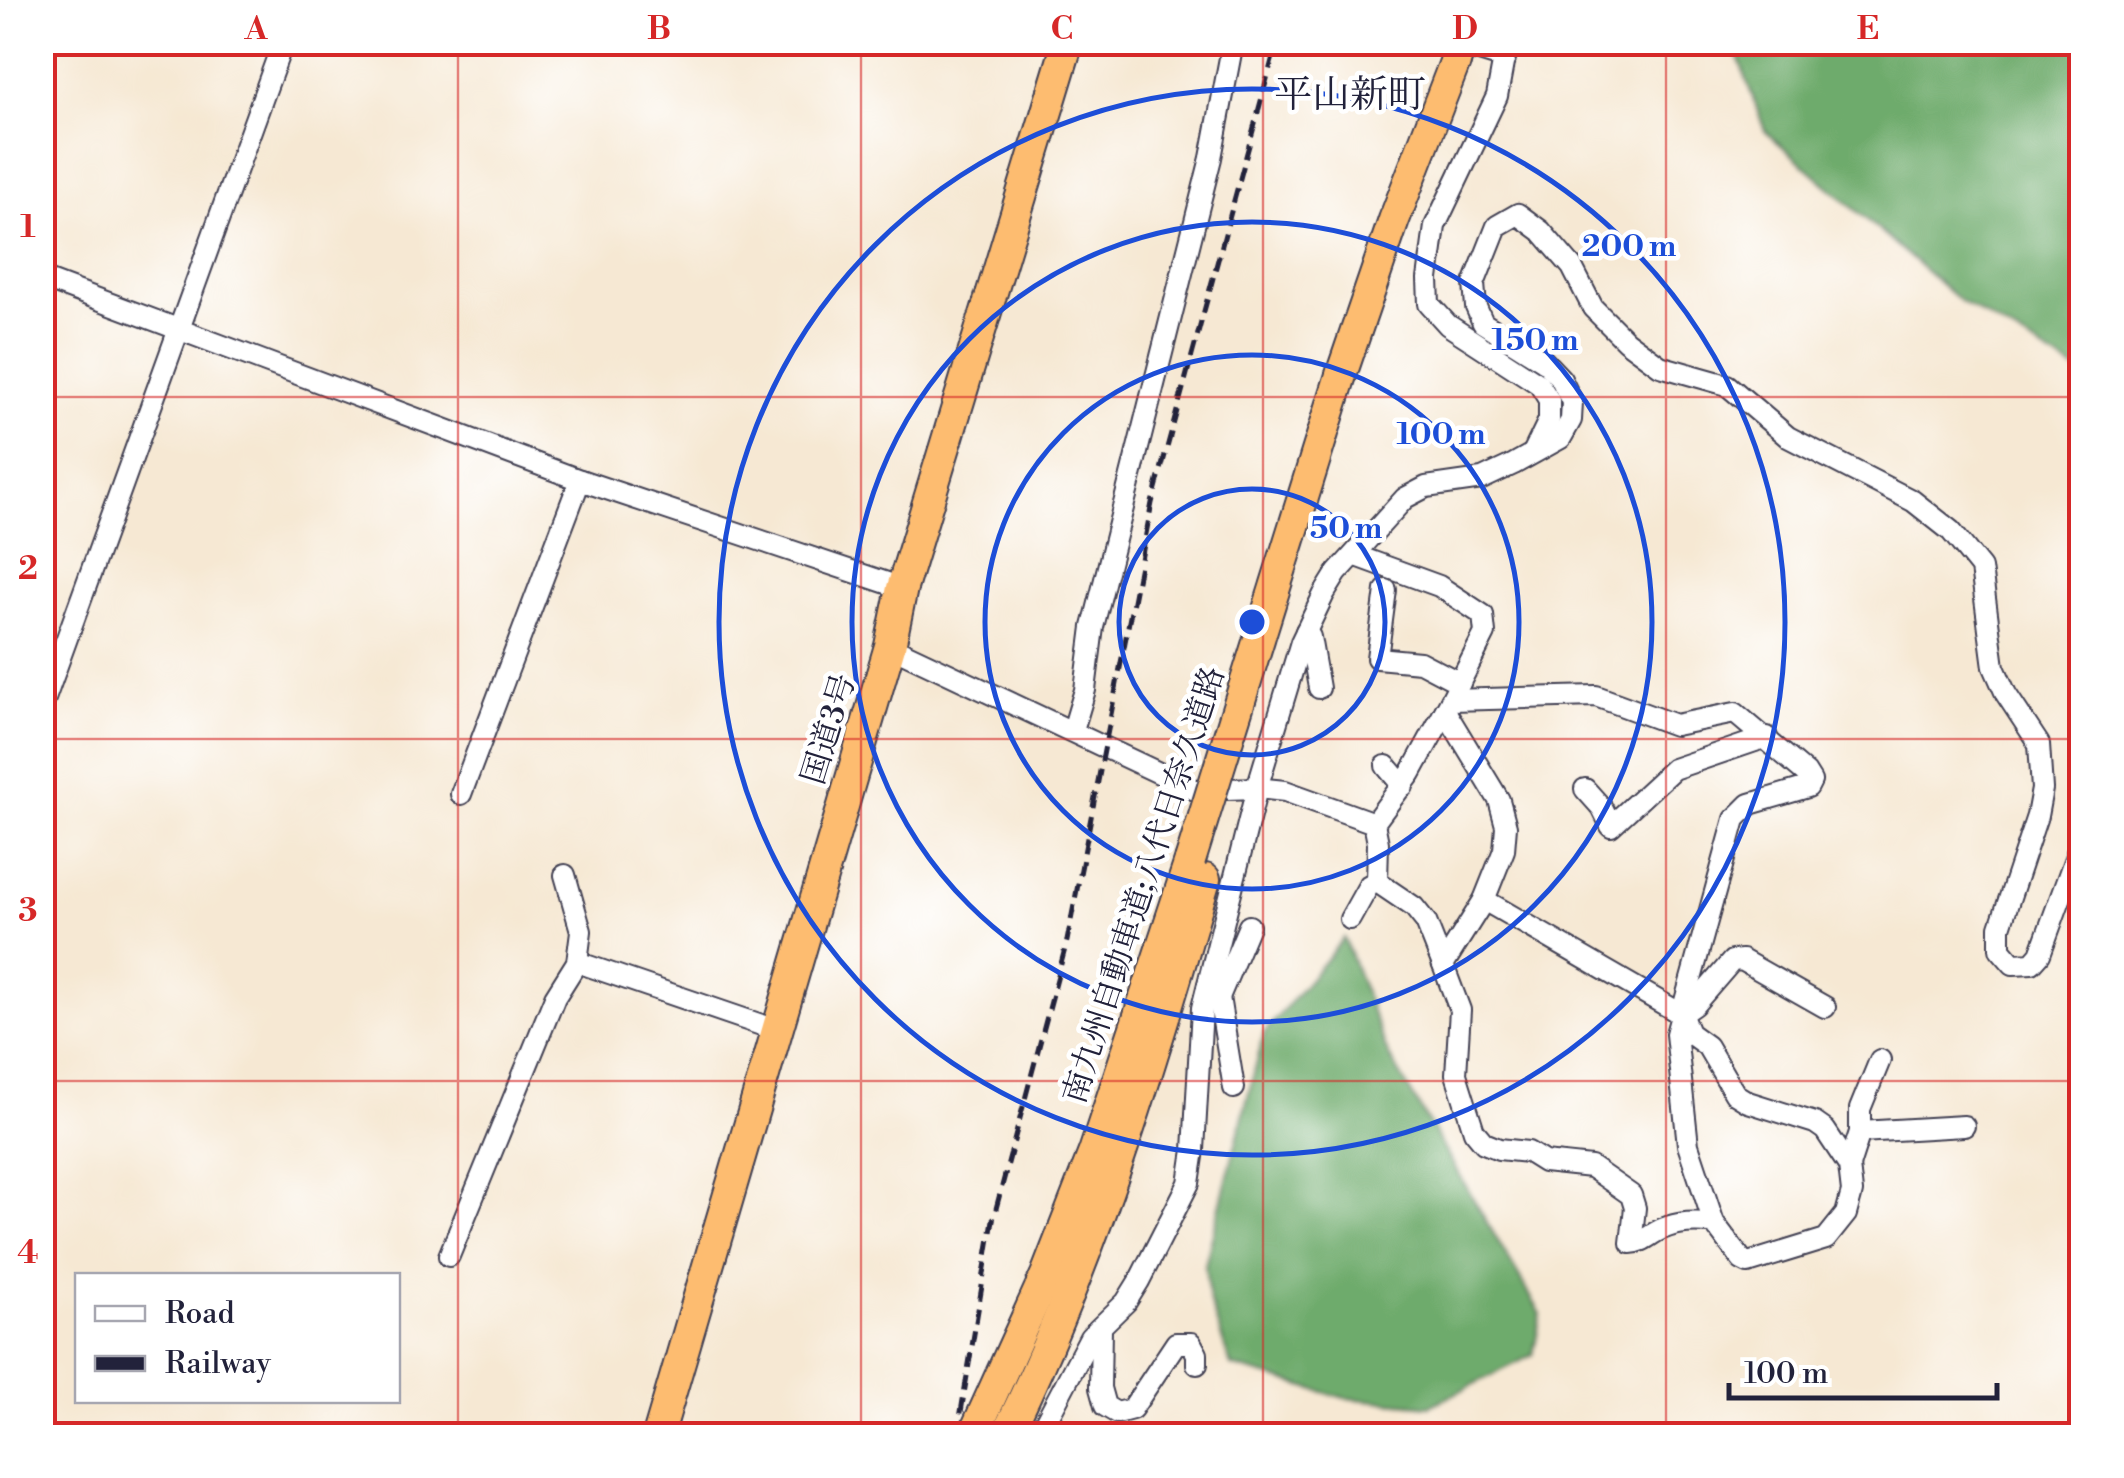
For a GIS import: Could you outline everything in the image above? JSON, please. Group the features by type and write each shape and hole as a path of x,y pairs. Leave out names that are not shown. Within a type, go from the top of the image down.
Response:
{"highway":[{"name":"国道3号","path":"658,1436 890,646 902,588 1068,42"},
{"name":"南九州自動車道;八代日奈久道路","path":"1006,1436 1022,1369 1094,1152 1199,864 1394,220 1455,49"},
{"name":"南九州自動車道;八代日奈久道路","path":"972,1436 1022,1369"}],"street":[{"path":"42,707 283,42"},
{"path":"1073,730 1086,690 1093,627 1211,158 1226,44"},
{"path":"1455,49 1506,50 1498,96 1436,226 1428,279 1429,304 1448,326 1539,384 1548,400 1548,420 1534,451"},
{"path":"1234,1088 1214,991 1257,788 1324,580 1354,555 1405,498 1426,486 1482,479 1561,438 1571,420 1572,402 1562,378 1483,323 1476,307 1474,284 1497,226 1518,214 1542,231 1572,268 1593,308 1626,342 1660,366 1727,385 1788,436 1913,501 1951,531 1981,568 1994,666 2006,694 2039,744 2041,766 2037,816 2000,928 2000,949 2013,964 2032,962 2040,954 2082,838"},
{"path":"42,278 580,480 902,588"},
{"path":"461,794 580,480"},
{"path":"1354,555 1439,586 1484,615 1485,633 1452,698 1402,786 1374,823 1377,882"},
{"path":"1386,590 1377,658 1420,662 1452,698 1499,800 1506,826 1504,850 1484,900 1443,965"},
{"path":"1306,632 1318,688"},
{"path":"890,646 1195,790 1257,788 1285,792 1374,823"},
{"path":"1452,698 1596,696 1675,725 1735,713 1806,772 1811,781 1808,787 1750,804 1735,819 1676,1034 1688,1145 1714,1223 1742,1260 1748,1263 1826,1239 1846,1214 1852,1192 1849,1166 1860,1132 1860,1110 1880,1060"},
{"path":"1584,789 1602,808 1611,826 1674,769 1766,737"},
{"path":"1386,766 1402,786"},
{"path":"449,1256 555,997 577,962 580,930 565,875"},
{"path":"1377,882 1414,907 1426,922 1460,1010 1456,1074 1474,1131 1484,1142 1499,1149 1528,1152 1544,1162 1591,1167 1630,1195 1635,1208 1631,1243 1638,1244 1685,1221 1714,1223"},
{"path":"1350,919 1368,886 1377,882"},
{"path":"1484,900 1681,1014 1689,1033 1707,1046 1735,1094 1748,1102 1814,1123 1825,1130 1849,1166"},
{"path":"1038,1436 1090,1337 1133,1292 1188,1183 1194,1150 1202,1008 1249,926"},
{"path":"1681,1014 1694,1005 1732,961 1742,960 1826,1007"},
{"path":"577,962 776,1030"},
{"path":"1860,1132 1964,1126"},
{"path":"1101,1328 1100,1388 1105,1406 1116,1413 1132,1409 1176,1342 1191,1344 1198,1354 1198,1364"}],"green space":[{"path":"1733,43 2081,43 2081,374 1960,301 1765,131"},
{"path":"1344,938 1388,1054 1541,1314 1533,1355 1430,1406 1345,1398 1231,1366 1209,1300 1205,1265 1264,1033"}],"railway":[{"path":"957,1436 993,1220 1067,941 1152,503 1277,42"}],"district":[{"name":"平山新町","path":"1350,95"}]}
